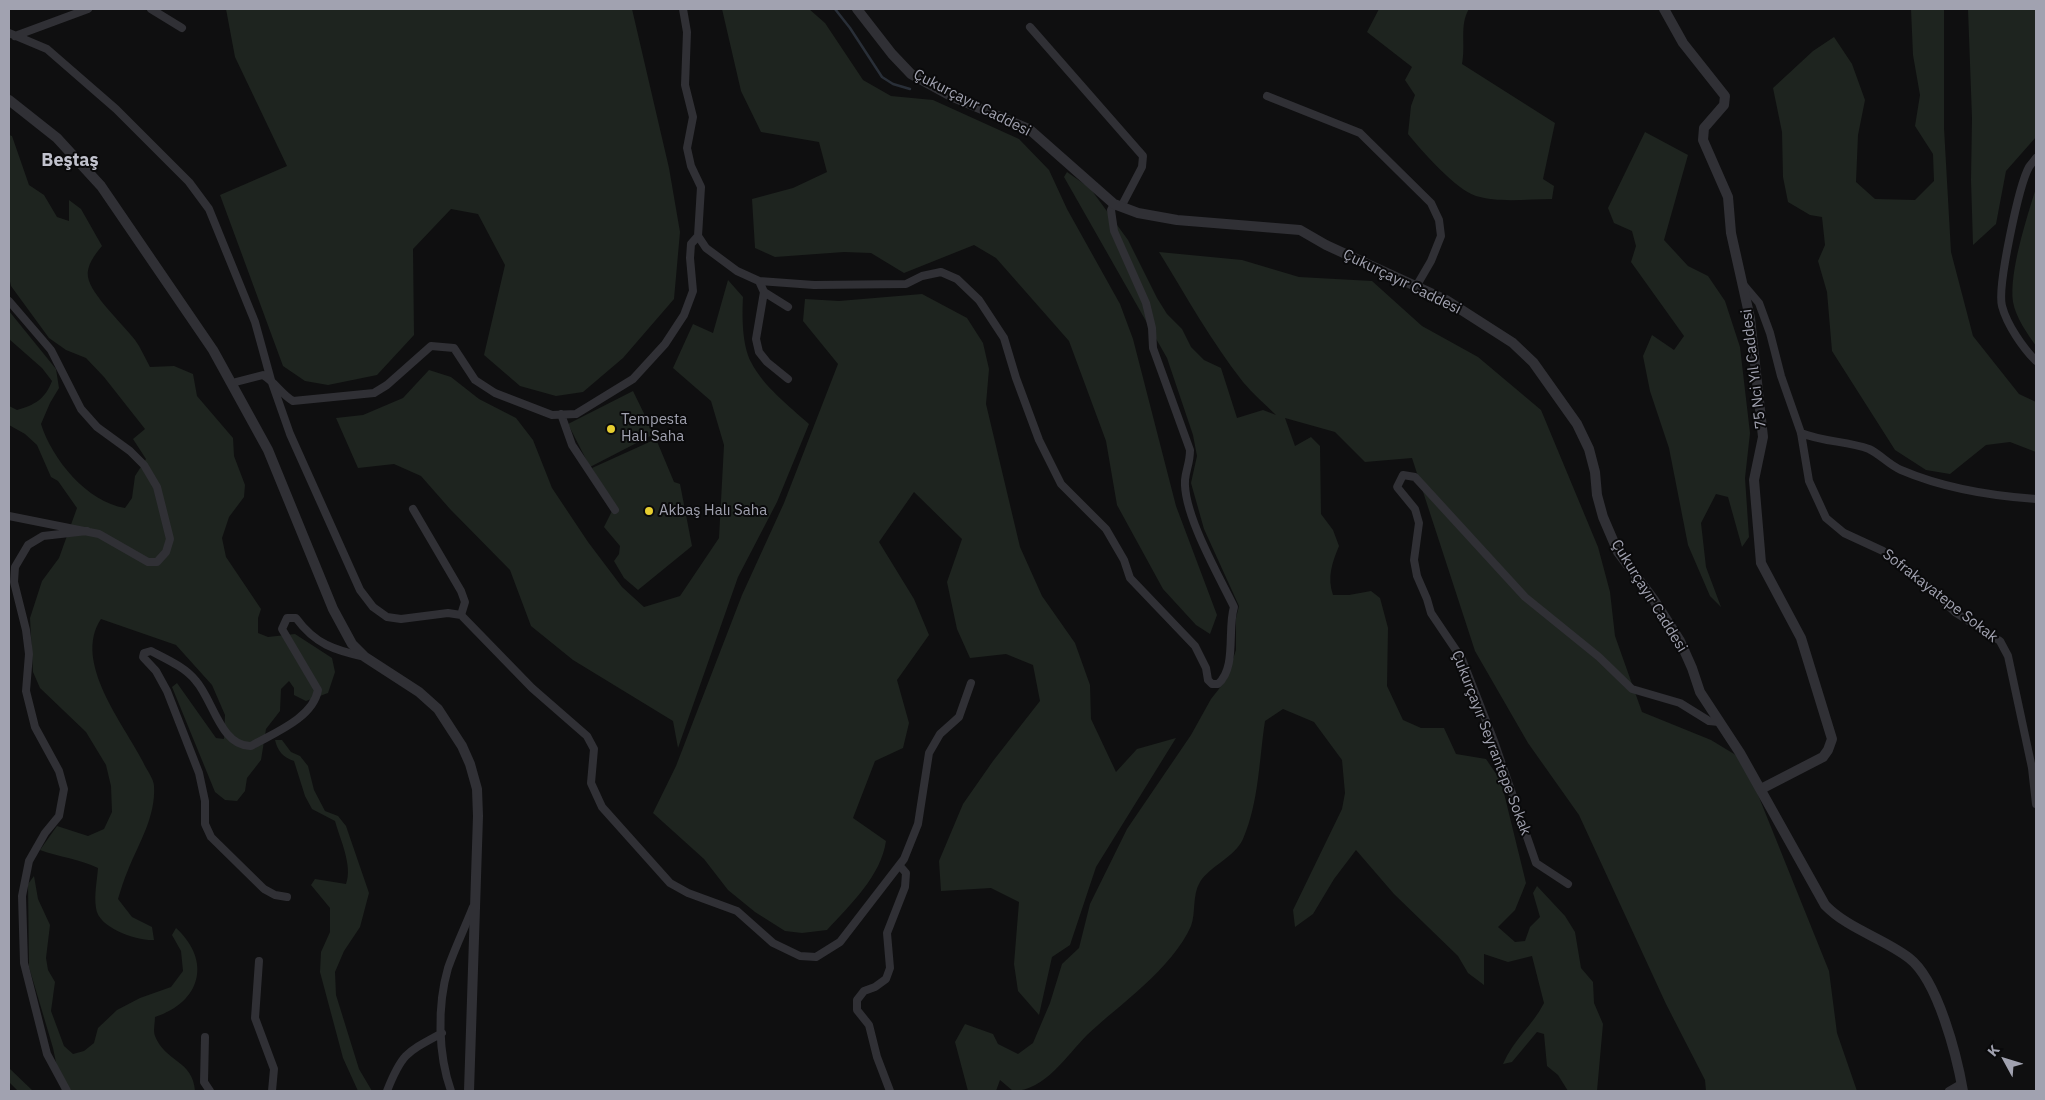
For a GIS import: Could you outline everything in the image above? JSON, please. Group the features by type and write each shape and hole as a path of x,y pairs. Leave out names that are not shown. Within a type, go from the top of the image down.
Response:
{"street":[{"path":"12,34 88,9"},
{"path":"151,9 182,28"},
{"path":"683,9 687,32 685,85 693,117 688,148 691,166 700,187 698,236 706,248 737,271 759,281 814,285 906,284 922,276 940,272 957,279 978,300 1004,338 1016,378 1039,440 1061,484 1106,528 1124,560 1130,578 1196,646 1206,668 1208,680 1212,684 1218,684 1221,681 1230,657 1230,620 1234,607 1209,557 1187,498 1185,480 1190,462 1190,450 1152,348 1152,328 1146,304 1114,230 1111,210 1118,205 1142,167 1143,156 1030,27"},
{"name":"Çukurçayır Caddesi","path":"857,9 892,54 911,74 953,97 1029,129 1118,205 1138,213 1176,220 1300,230 1326,245 1417,285 1446,300 1513,343 1532,362 1577,424 1589,449 1603,517 1618,552 1654,600 1680,641 1700,692 1740,752 1825,906 1836,917 1910,959 1925,977 1940,1010 1958,1064 1962,1088"},
{"name":"75 Nci Yıl Caddesi","path":"1664,9 1683,43 1725,96 1724,105 1704,128 1703,140 1728,197 1731,233 1750,318 1763,437 1754,480 1761,563 1800,638 1832,739 1823,757 1761,790"},
{"path":"12,34 54,55 116,109 189,182 212,217 255,322 271,380 290,434 360,590 373,607 387,617 401,619 448,613 461,615 532,688 587,736 594,749 591,783 602,807 670,883 688,893 737,911 773,943 800,956 816,957 840,942 900,866 918,824 929,753 940,734 959,717 971,683"},
{"path":"1267,96 1360,133 1431,203 1439,220 1441,236 1431,261 1417,285"},
{"path":"9,100 57,138 101,186 213,350 268,450 333,609 352,644 365,658 419,692 438,710 462,746 477,789 478,852 469,1091"},
{"path":"2036,158 2029,167 2021,191 2002,268 2002,305 2023,348 2036,361"},
{"path":"232,383 263,376 271,380 284,396 293,401 374,393 387,385 431,346 445,346 454,348 475,380 495,393 552,415 576,414 633,379 665,344 684,315 693,291 690,258 691,244 698,236"},
{"path":"759,281 764,292 788,307"},
{"name":"Sofrakayatepe Sokak","path":"1742,283 1759,302 1801,433 1809,481 1826,518 1844,533 1883,551 1921,580 1956,613 2000,641 2008,656 2032,768 2036,804"},
{"path":"764,292 756,339 759,352 767,362 788,379"},
{"path":"9,301 51,350 86,415 97,428 130,451 144,465 157,487 170,539 166,552 157,562 148,562 100,534 9,516"},
{"path":"561,414 572,445 615,510"},
{"path":"1801,433 1819,440 1843,442 1870,450 1900,469 1927,478 1999,496 2036,499"},
{"name":"Çukurçayır Seyrantepe Sokak","path":"1568,884 1536,863 1494,741 1462,660 1431,613 1427,598 1417,576 1414,560 1420,523 1415,509 1397,487 1403,475 1415,477 1525,597 1599,657 1632,689 1680,703 1709,720 1719,722"},
{"path":"413,509 461,591 465,602 461,615"},
{"path":"67,1091 47,1054 24,963 22,896 29,861 45,833 59,816 64,789 59,772 35,728 26,691 29,654 26,630 14,582 14,567 28,545 43,536 87,531"},
{"path":"287,897 276,895 264,889 211,837 205,824 205,801 199,773 168,691 156,671 146,663 143,657 144,654 151,651 180,666 196,681 228,735 242,746 251,746 302,716 316,700 318,690 282,629 288,618 296,618 309,634 337,651 365,658"},
{"path":"890,1091 877,1057 869,1025 857,1010 857,1000 864,991 875,987 886,979 890,968 887,933 906,880 906,873 900,866"},
{"path":"451,1091 443,1058 443,994 448,969 476,898"},
{"path":"259,961 255,1018 274,1069 272,1091"},
{"path":"387,1091 400,1063 409,1052 442,1033"},
{"path":"205,1037 204,1082 210,1091"},
{"path":"1949,1091 1962,1088"}],"shaded area":[{"path":"226,9 632,9 669,168 680,232 674,299 623,358 583,392 556,396 520,386 484,355 505,265 478,214 451,209 413,249 414,335 377,375 328,385 305,381 283,366 220,195 287,166 235,57"},
{"path":"722,9 809,9 825,23 863,80 891,96 933,100 1019,139 1049,170 1067,209 1120,304 1133,339 1176,506 1217,615 1210,634 1196,625 1163,589 1117,505 1106,441 1069,341 996,258 974,245 904,273 871,253 844,252 775,257 755,248 752,199 793,188 827,172 819,142 761,132 741,91"},
{"path":"1379,9 1469,9 1463,28 1462,64 1555,123 1543,179 1554,186 1552,199 1504,200 1476,196 1458,186 1439,169 1408,134 1411,106 1415,95 1405,80 1412,67 1367,32"},
{"path":"1911,9 1944,9 1944,128 1951,252 1973,336 2019,394 2036,402 2036,452 2010,442 1986,445 1950,474 1926,470 1895,450 1832,351 1827,292 1818,261 1825,245 1822,217 1810,215 1788,202 1783,177 1782,132 1773,88 1813,51 1834,37 1852,64 1865,100 1858,135 1856,182 1875,199 1915,200 1934,181 1933,154 1915,126 1920,95 1913,55"},
{"path":"1968,9 2036,9 2036,137 2006,171 1996,224 1973,245 1972,118"},
{"path":"1645,132 1688,155 1664,240 1688,266 1708,276 1725,301 1740,347 1750,433 1745,478 1749,537 1742,547 1728,497 1716,494 1701,523 1706,567 1721,607 1710,596 1688,545 1669,448 1650,391 1643,356 1652,335 1674,350 1684,336 1631,262 1636,246 1632,231 1614,223 1608,208"},
{"path":"9,135 12,136 29,185 44,195 57,217 69,221 69,200 81,209 102,246 94,256 88,269 90,284 101,301 135,340 150,367 174,366 193,374 197,396 233,438 234,456 245,485 244,497 229,517 222,538 226,557 261,609 258,618 258,633 268,637 295,634 332,658 335,672 328,693 306,701 294,695 294,688 289,681 281,689 280,711 266,729 261,760 247,778 245,791 237,801 225,800 215,792 172,687 177,683 216,738 224,739 225,715 212,685 176,645 101,619 94,636 93,654 97,673 104,692 150,774 154,786 150,819 118,899 132,917 152,927 154,940 129,936 119,932 104,922 98,915 95,898 98,868 84,862 40,850 57,826 88,836 104,829 112,812 111,786 106,765 86,732 40,688 33,672 30,618 42,581 59,558 77,508 58,481 51,477 37,445 25,434 9,425 9,406 17,410 29,406 43,397 52,381 42,368 9,339 9,311 56,369 59,388 41,424 53,451 73,477 85,488 111,504 125,508 132,498 135,476 146,459 133,439 145,429 104,377 86,358 66,350 49,338 11,286 9,277"},
{"path":"1067,172 1090,188 1128,240 1157,298 1167,314 1182,329 1191,347 1204,360 1221,368 1237,418 1263,410 1276,415 1247,386 1220,351 1159,252 1242,260 1299,277 1372,281 1422,326 1478,357 1541,410 1598,547 1610,592 1615,636 1642,712 1711,740 1744,760 1829,971 1837,1033 1857,1091 1706,1091 1705,1080 1666,1004 1579,815 1528,743 1475,651 1412,458 1365,462 1335,432 1285,418 1295,446 1311,437 1320,446 1321,514 1333,530 1339,546 1331,570 1330,582 1333,595 1349,595 1371,591 1380,598 1388,628 1387,686 1403,720 1421,728 1444,728 1456,754 1486,759 1501,781 1526,883 1515,910 1498,927 1515,942 1525,941 1530,927 1540,917 1533,893 1537,886 1565,916 1575,932 1581,968 1593,982 1594,1003 1603,1024 1597,1091 1568,1091 1558,1075 1547,1066 1544,1034 1537,1032 1512,1062 1503,1064 1512,1047 1544,1003 1532,956 1508,962 1484,954 1484,985 1468,973 1458,956 1394,894 1356,850 1334,879 1313,914 1295,927 1293,910 1342,809 1345,793 1342,760 1314,722 1283,709 1265,721 1258,781 1243,839 1229,856 1204,876 1200,882 1196,893 1191,926 1171,957 1144,985 1087,1035 1045,1079 1025,1089 1013,1091 1000,1080 996,1091 968,1091 955,1042 965,1024 993,1034 998,1044 1018,1054 1033,1043 1050,1003 1062,964 1079,948 1090,904 1127,829 1191,735 1211,699 1226,680 1236,650 1236,618 1239,606 1204,529 1191,483 1197,456 1193,435 1167,358 1064,177"},
{"path":"2036,188 2036,346 2017,314 2012,290 2016,260"},
{"path":"728,280 743,297 744,339 748,355 756,371 785,403 809,424 777,502 738,577 678,748 673,721 573,660 531,626 510,570 450,509 421,476 394,464 358,468 336,418 363,415 403,398 429,370 451,377 479,399 516,418 533,440 552,488 588,542 622,587 644,607 680,596 719,538 724,445 711,401 673,368 693,324 713,333"},
{"path":"922,294 967,318 983,343 989,369 986,404 1020,547 1042,596 1075,643 1090,685 1091,719 1116,772 1137,749 1176,738 1096,867 1070,945 1052,957 1039,1015 1018,991 1014,964 1019,902 991,888 941,891 939,861 963,804 993,761 1040,701 1033,665 1006,654 970,658 957,629 947,582 962,539 914,492 879,542 914,599 929,635 897,680 909,723 903,748 875,761 853,818 886,841 878,866 863,889 827,930 802,933 785,931 755,912 728,890 704,859 653,813 676,766 742,595 784,503 838,364 803,321 805,299 839,301"},
{"name":"Tempesta Halı Saha","path":"633,391 654,434 590,467 568,424"},
{"name":"Akbaş Halı Saha","path":"656,439 674,482 680,484 692,546 638,590 624,578 614,561 619,554 620,546 604,527 614,507 592,468"},
{"path":"275,740 282,740 291,752 300,756 308,766 314,790 325,811 338,816 346,826 369,893 360,927 344,951 335,972 336,995 359,1069 372,1091 358,1091 343,1058 320,972 321,952 330,932 330,908 311,885 315,879 346,884 348,869 345,852 335,821 312,809 305,796 294,761 282,754"},
{"path":"34,876 38,899 50,925 46,958 48,970 55,982 51,1011 64,1046 73,1054 84,1051 94,1043 98,1028 117,1010 140,998 171,987 183,971 181,951 172,935 176,928 187,941 194,954 197,967 196,979 191,991 183,1001 171,1010 155,1017 154,1032 165,1051 189,1073 195,1091 62,1091 53,1048 29,967 28,884"},
{"path":"9,1068 33,1091 18,1091 9,1082"}],"waterway":[{"path":"835,9 850,28 882,77 893,84 910,89"}],"place":[{"name":"Tempesta Halı Saha","path":"611,429"},
{"name":"Akbaş Halı Saha","path":"649,511"}],"district":[{"name":"Beştaş","path":"70,161"}]}
